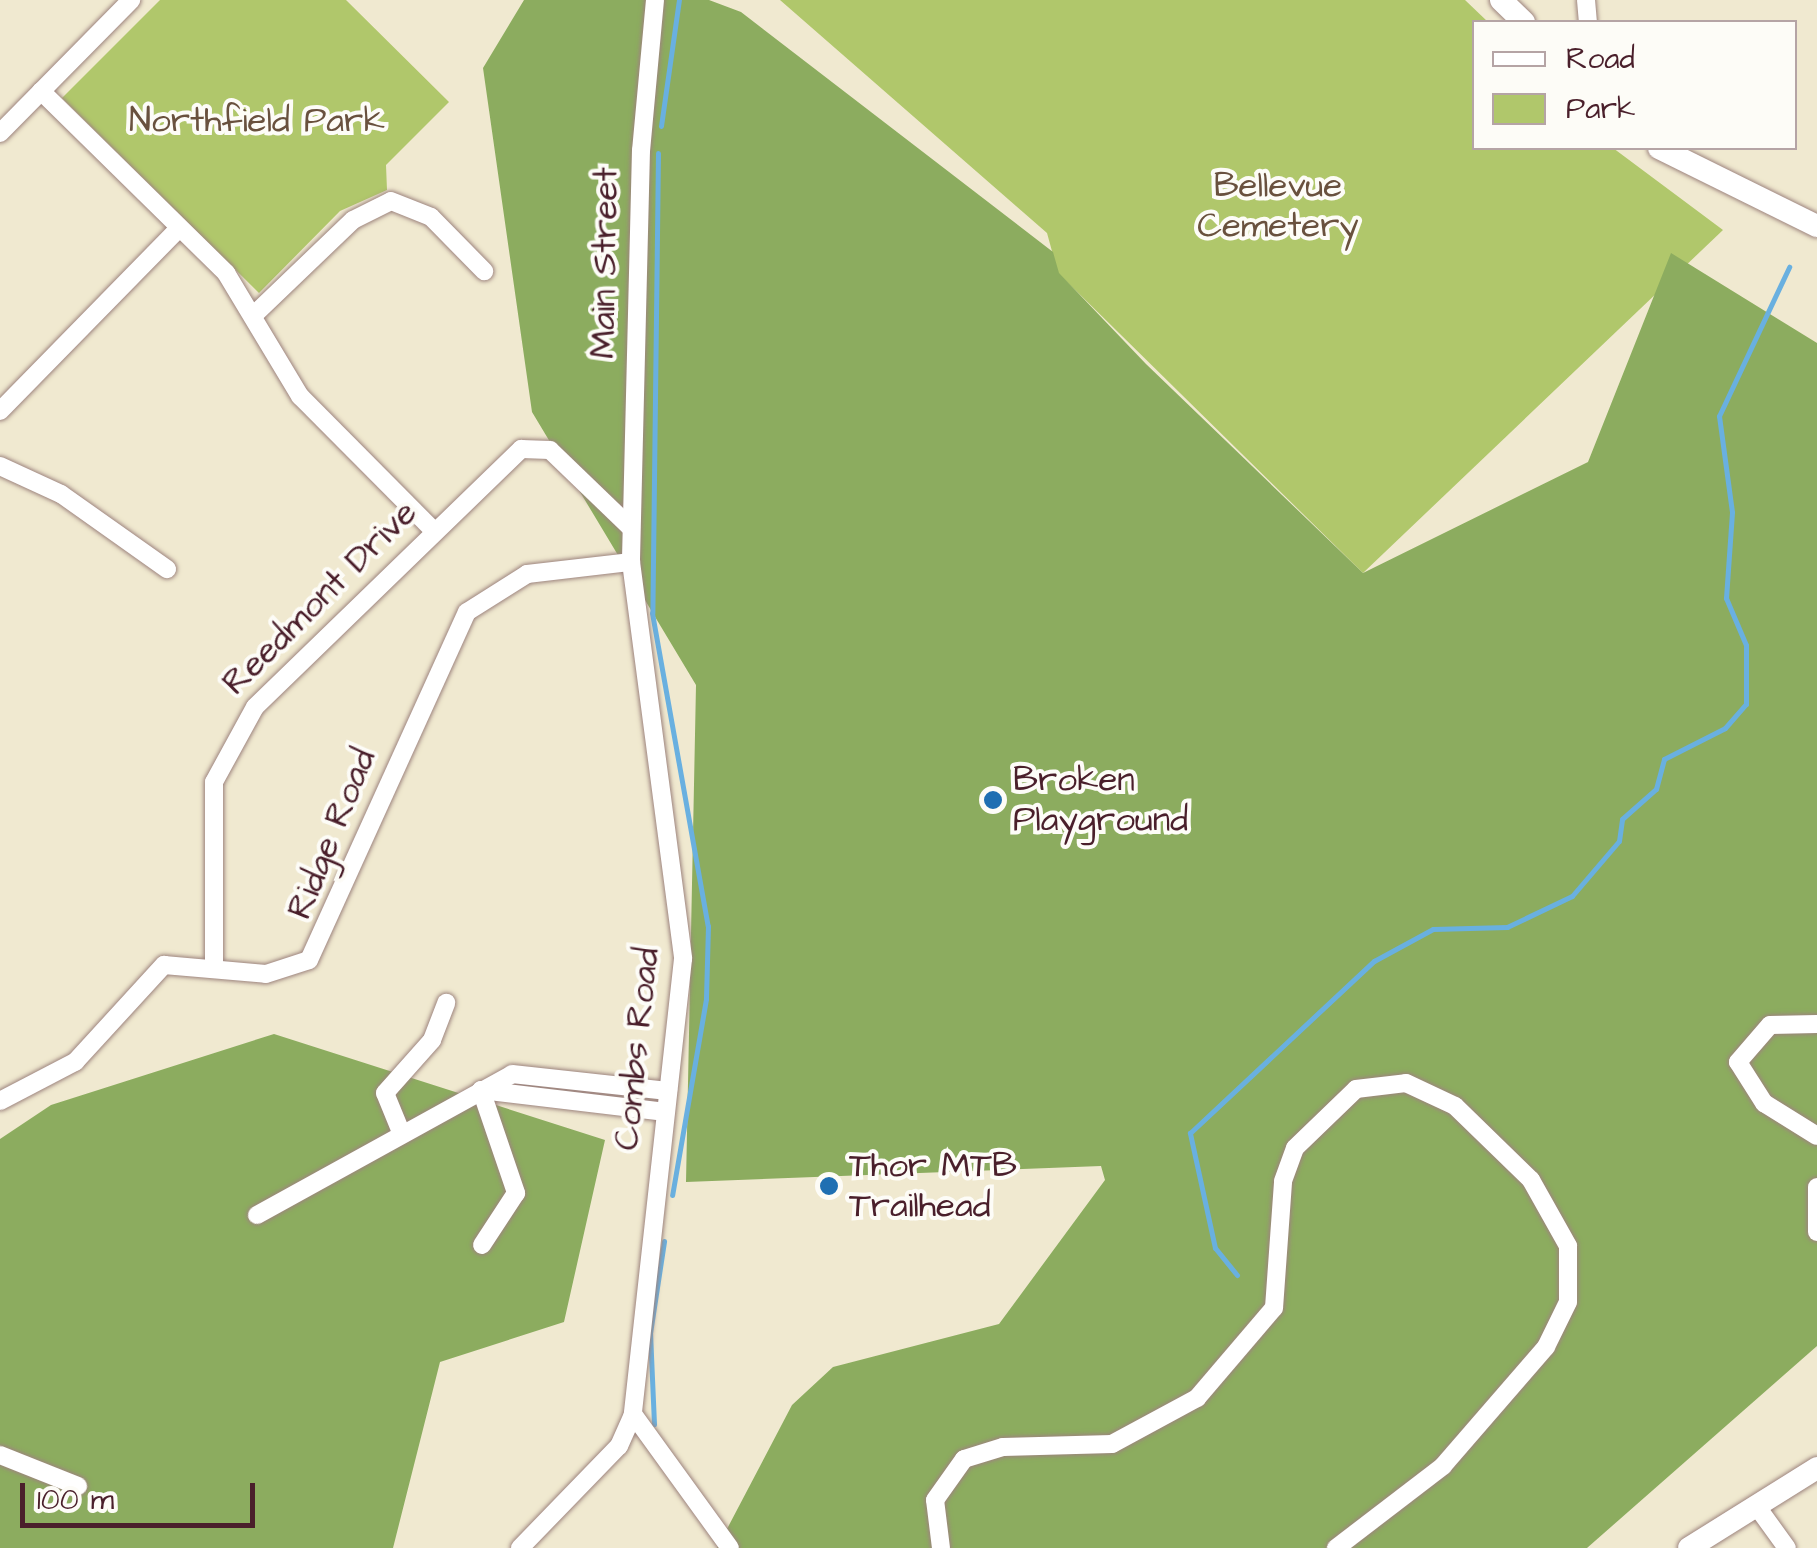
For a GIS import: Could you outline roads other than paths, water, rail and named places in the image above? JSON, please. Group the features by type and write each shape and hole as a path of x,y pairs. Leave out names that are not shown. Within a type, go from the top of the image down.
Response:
{"street":[{"path":"0,132 131,0"},
{"name":"Main Street","path":"631,528 641,138 655,0"},
{"path":"1501,0 1522,20"},
{"path":"42,91 257,312 300,396 432,530"},
{"path":"1663,150 1817,226"},
{"path":"257,312 353,220 390,201 431,217 484,271"},
{"path":"0,411 179,228"},
{"name":"Reedmont Drive","path":"214,964 212,800 226,745 504,460 541,446 631,528"},
{"path":"0,466 61,494 167,569"},
{"name":"Combs Road","path":"631,528 631,562 681,924 666,1112 633,1414"},
{"name":"Ridge Road","path":"0,1101 75,1062 151,974 177,962 281,972 318,950 467,612 526,574 631,562"},
{"path":"401,1132 385,1093 432,1040 446,1003"},
{"path":"1817,1024 1770,1025 1738,1062 1764,1103 1817,1136"},
{"path":"257,1215 481,1090 534,1072 668,1091"},
{"path":"942,1548 934,1500 964,1458 1002,1448 1112,1444 1197,1398 1274,1308 1283,1180 1296,1148 1356,1089 1406,1083 1455,1106 1538,1189 1568,1246 1568,1302 1546,1347 1443,1466 1336,1548"},
{"path":"481,1090 666,1112"},
{"path":"481,1090 516,1192 482,1245"},
{"path":"1817,1188 1817,1232"},
{"path":"520,1548 619,1446 633,1414"},
{"path":"633,1414 730,1548"},
{"path":"0,1455 78,1486"},
{"path":"1688,1548 1817,1468"},
{"path":"1758,1508 1786,1548"}],"waterway":[{"path":"661,126 679,0"},
{"path":"658,153 652,613 708,926 706,999 672,1195"},
{"path":"1237,1275 1215,1248 1190,1133 1374,961 1433,929 1507,927 1572,896 1619,841 1622,819 1656,789 1664,759 1725,728 1746,704 1746,645 1726,598 1732,512 1719,416 1789,267"},
{"path":"654,1424 650,1333 664,1241"}],"place":[{"name":"Broken Playground","path":"993,800"},
{"name":"Thor MTB Trailhead","path":"829,1186"}],"park label":[{"name":"Northfield Park","path":"257,121"},
{"name":"Bellevue Cemetery","path":"1278,206"}]}
